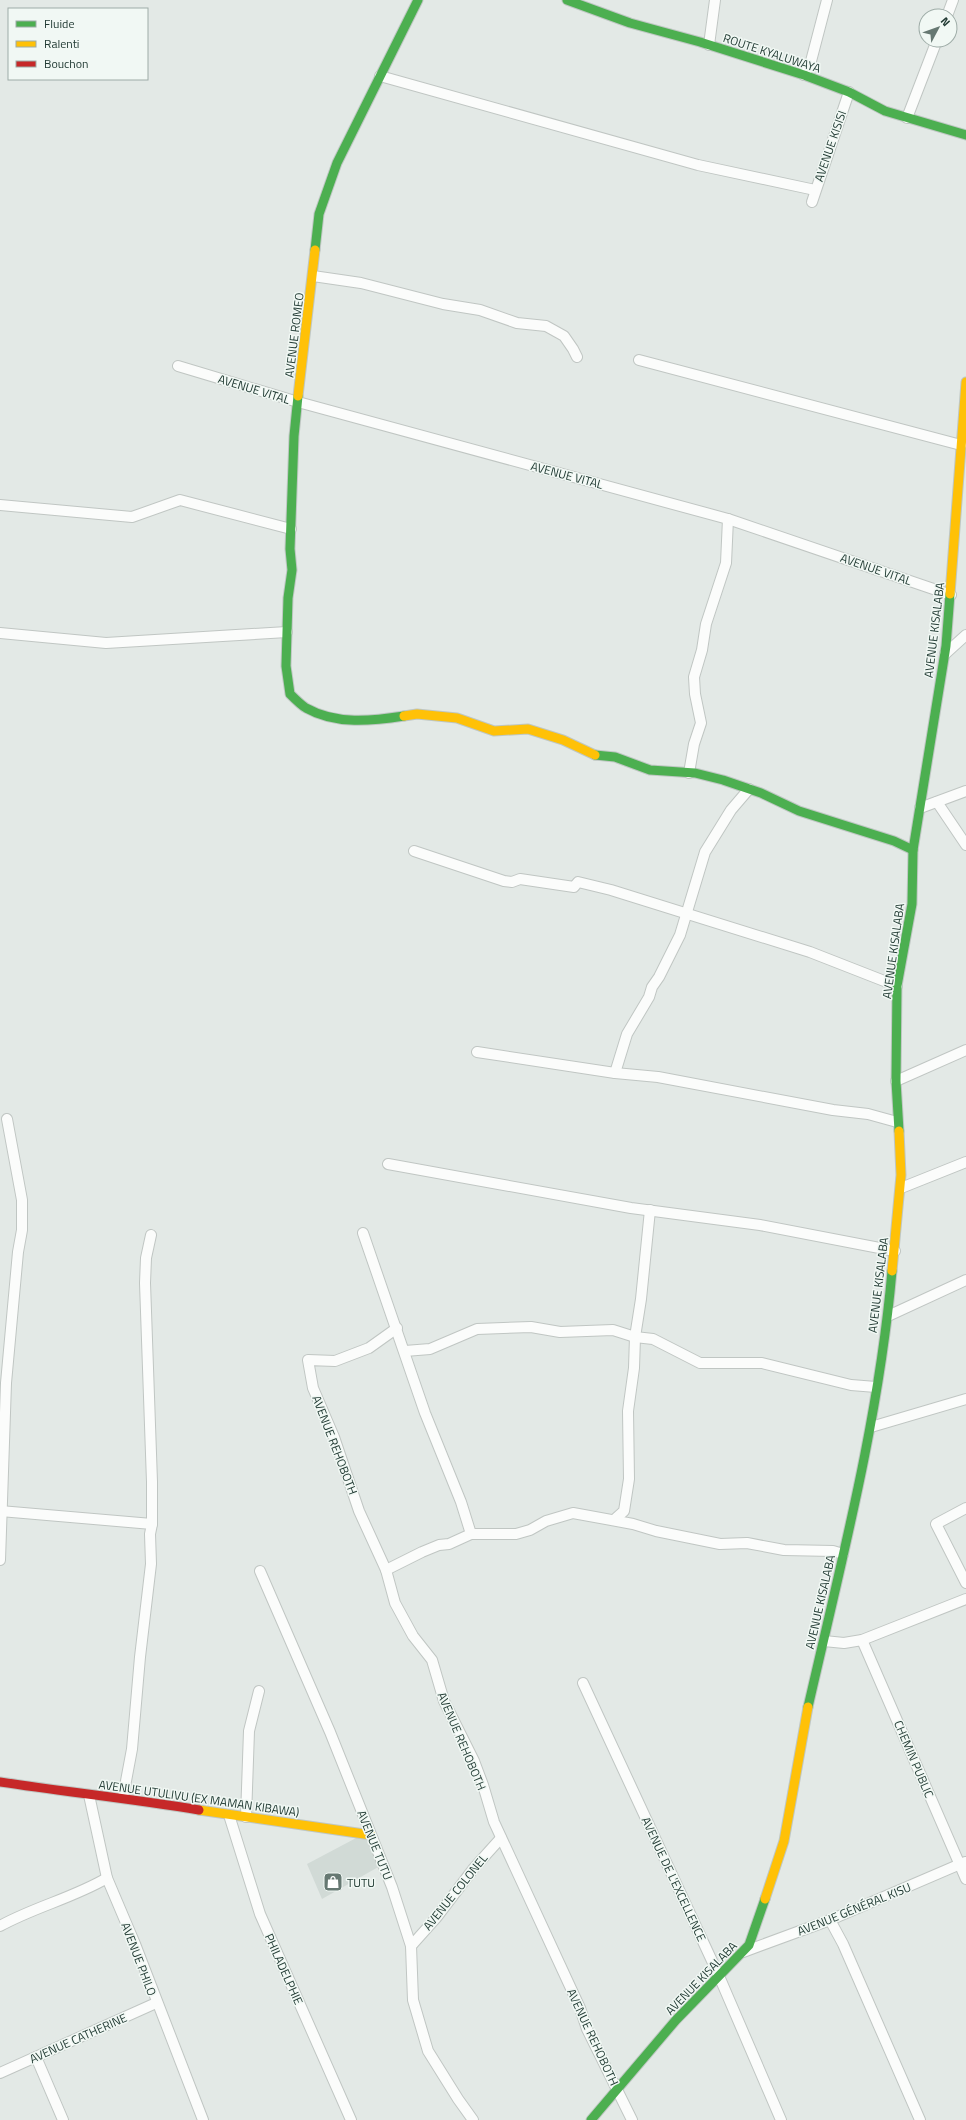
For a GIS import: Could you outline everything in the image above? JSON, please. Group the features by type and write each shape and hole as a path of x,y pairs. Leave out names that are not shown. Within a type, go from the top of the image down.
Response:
{"street":[{"name":"AVENUE ROMEO","path":"418,0 337,163 319,214 294,436 290,549 292,570 288,598 286,666 290,694 306,708 329,717 348,720 376,720 424,714 457,718 494,731 528,729 563,740 596,756 615,757 650,770 689,773"},
{"name":"ROUTE KYALUWAYA","path":"567,0 630,23 709,45 804,75 849,92 885,111 966,135"},
{"path":"709,45 715,0"},
{"path":"804,75 810,65 827,0"},
{"path":"907,118 934,48"},
{"path":"380,76 698,165 815,190"},
{"name":"AVENUE KISISI","path":"812,202 849,92"},
{"path":"313,276 361,283 443,304 480,310 517,323 546,326 564,336 577,357"},
{"path":"639,360 961,445"},
{"name":"AVENUE VITAL","path":"178,366 298,402 728,519 951,595"},
{"name":"AVENUE KISALABA","path":"591,2120 618,2091 676,2020 749,1945 784,1841 807,1714 871,1427 888,1316 901,1188 896,1081 897,986 912,904 913,850 945,654 951,595 966,382"},
{"path":"0,504 132,517 180,500 291,529"},
{"path":"728,519 726,563 706,624 702,650 694,677 695,694 701,723 694,744 689,773 709,776 761,793 772,800 799,811 894,841 913,850"},
{"path":"0,633 106,643 287,632"},
{"path":"945,654 966,635"},
{"path":"615,1074 628,1034 674,949 687,913 705,852 731,810 749,789"},
{"path":"920,808 966,791"},
{"path":"937,802 966,845"},
{"path":"414,852 512,882 520,879 574,887 578,882 687,913 810,952 897,986"},
{"path":"896,1081 966,1050"},
{"path":"477,1052 615,1074 658,1077 833,1110 868,1114 897,1122"},
{"path":"0,1560 6,1383 18,1252 22,1230 22,1200 7,1119"},
{"path":"901,1188 966,1162"},
{"path":"388,1164 650,1210 760,1225 895,1250"},
{"path":"614,1520 624,1511 629,1479 628,1412 634,1368 635,1337 641,1299 650,1210"},
{"path":"363,1233 405,1351 425,1413 461,1502 471,1534"},
{"path":"123,1797 132,1749 140,1657 151,1564 150,1534 152,1524 152,1482 145,1283 146,1258 151,1235"},
{"path":"888,1316 966,1280"},
{"path":"405,1351 430,1349 477,1329 531,1327 560,1332 613,1330 635,1337 654,1339 700,1363 762,1363 851,1385 876,1387"},
{"name":"AVENUE REHOBOTH","path":"397,1328 369,1348 335,1361 308,1360 313,1388 334,1436 358,1511 386,1570 401,1618 432,1660 444,1701 476,1767 494,1822 580,2008 587,2029 632,2120"},
{"path":"871,1427 966,1399"},
{"path":"966,1508 936,1524 966,1583"},
{"path":"1,1512 152,1524"},
{"path":"386,1570 438,1545 449,1544 471,1534 516,1534 530,1530 546,1521 572,1513 614,1520 656,1531 720,1544 747,1543 784,1550 833,1551 843,1554"},
{"name":"AVENUE TUTU","path":"260,1571 330,1732 392,1887 411,1946 413,2000 428,2051 458,2100 473,2120"},
{"path":"824,1641 844,1643 862,1640 966,1599"},
{"name":"CHEMIN PUBLIC","path":"862,1640 963,1863 966,1879"},
{"name":"AVENUE DE L'EXCELLENCE","path":"583,1683 719,1976 781,2120"},
{"path":"246,1817 249,1731 259,1691"},
{"name":"AVENUE UTULIVU (EX MAMAN KIBAWA)","path":"0,1782 89,1795 123,1797 229,1815 372,1835"},
{"name":"AVENUE PHILO","path":"89,1795 106,1878 134,1944 203,2120"},
{"name":"PHILADELPHIE","path":"229,1815 260,1914 351,2120"},
{"name":"AVENUE COLONEL","path":"411,1946 436,1918 474,1868 501,1838"},
{"name":"AVENUE GÉNÉRAL KISU","path":"741,1953 830,1920 963,1863"},
{"path":"0,1926 19,1916 84,1891 106,1878"},
{"path":"830,1920 843,1944 920,2120"},
{"name":"AVENUE CATHERINE","path":"0,2073 156,2003"},
{"path":"36,2057 63,2120"}],"shaded area":[{"name":"TUTU","path":"358,1837 367,1837 380,1866 322,1899 307,1864"}],"traffic: fast":[{"path":"315,250 319,214 337,163 418,0"},
{"path":"567,0 630,23 700,42 804,75 849,92 885,111 966,135"},
{"path":"298,396 294,436 290,549 292,570 288,598 286,666 290,694 306,708 329,717 367,720 404,716"},
{"path":"899,1131 896,1081 897,986 912,904 913,850 946,646 950,594"},
{"path":"595,755 615,757 650,770 695,773 723,780 761,793 799,811 894,841 913,850"},
{"path":"808,1707 858,1490 878,1381 892,1271"},
{"path":"591,2120 676,2020 749,1945 765,1899"}],"traffic: slow":[{"path":"298,396 315,250"},
{"path":"950,594 966,382"},
{"path":"404,716 417,714 457,718 494,731 528,729 563,740 595,755"},
{"path":"892,1271 901,1175 899,1131"},
{"path":"765,1899 784,1841 808,1707"},
{"path":"199,1810 371,1835"}],"traffic: jam":[{"path":"0,1782 199,1810"}],"place":[{"name":"TUTU","path":"333,1882"}]}
